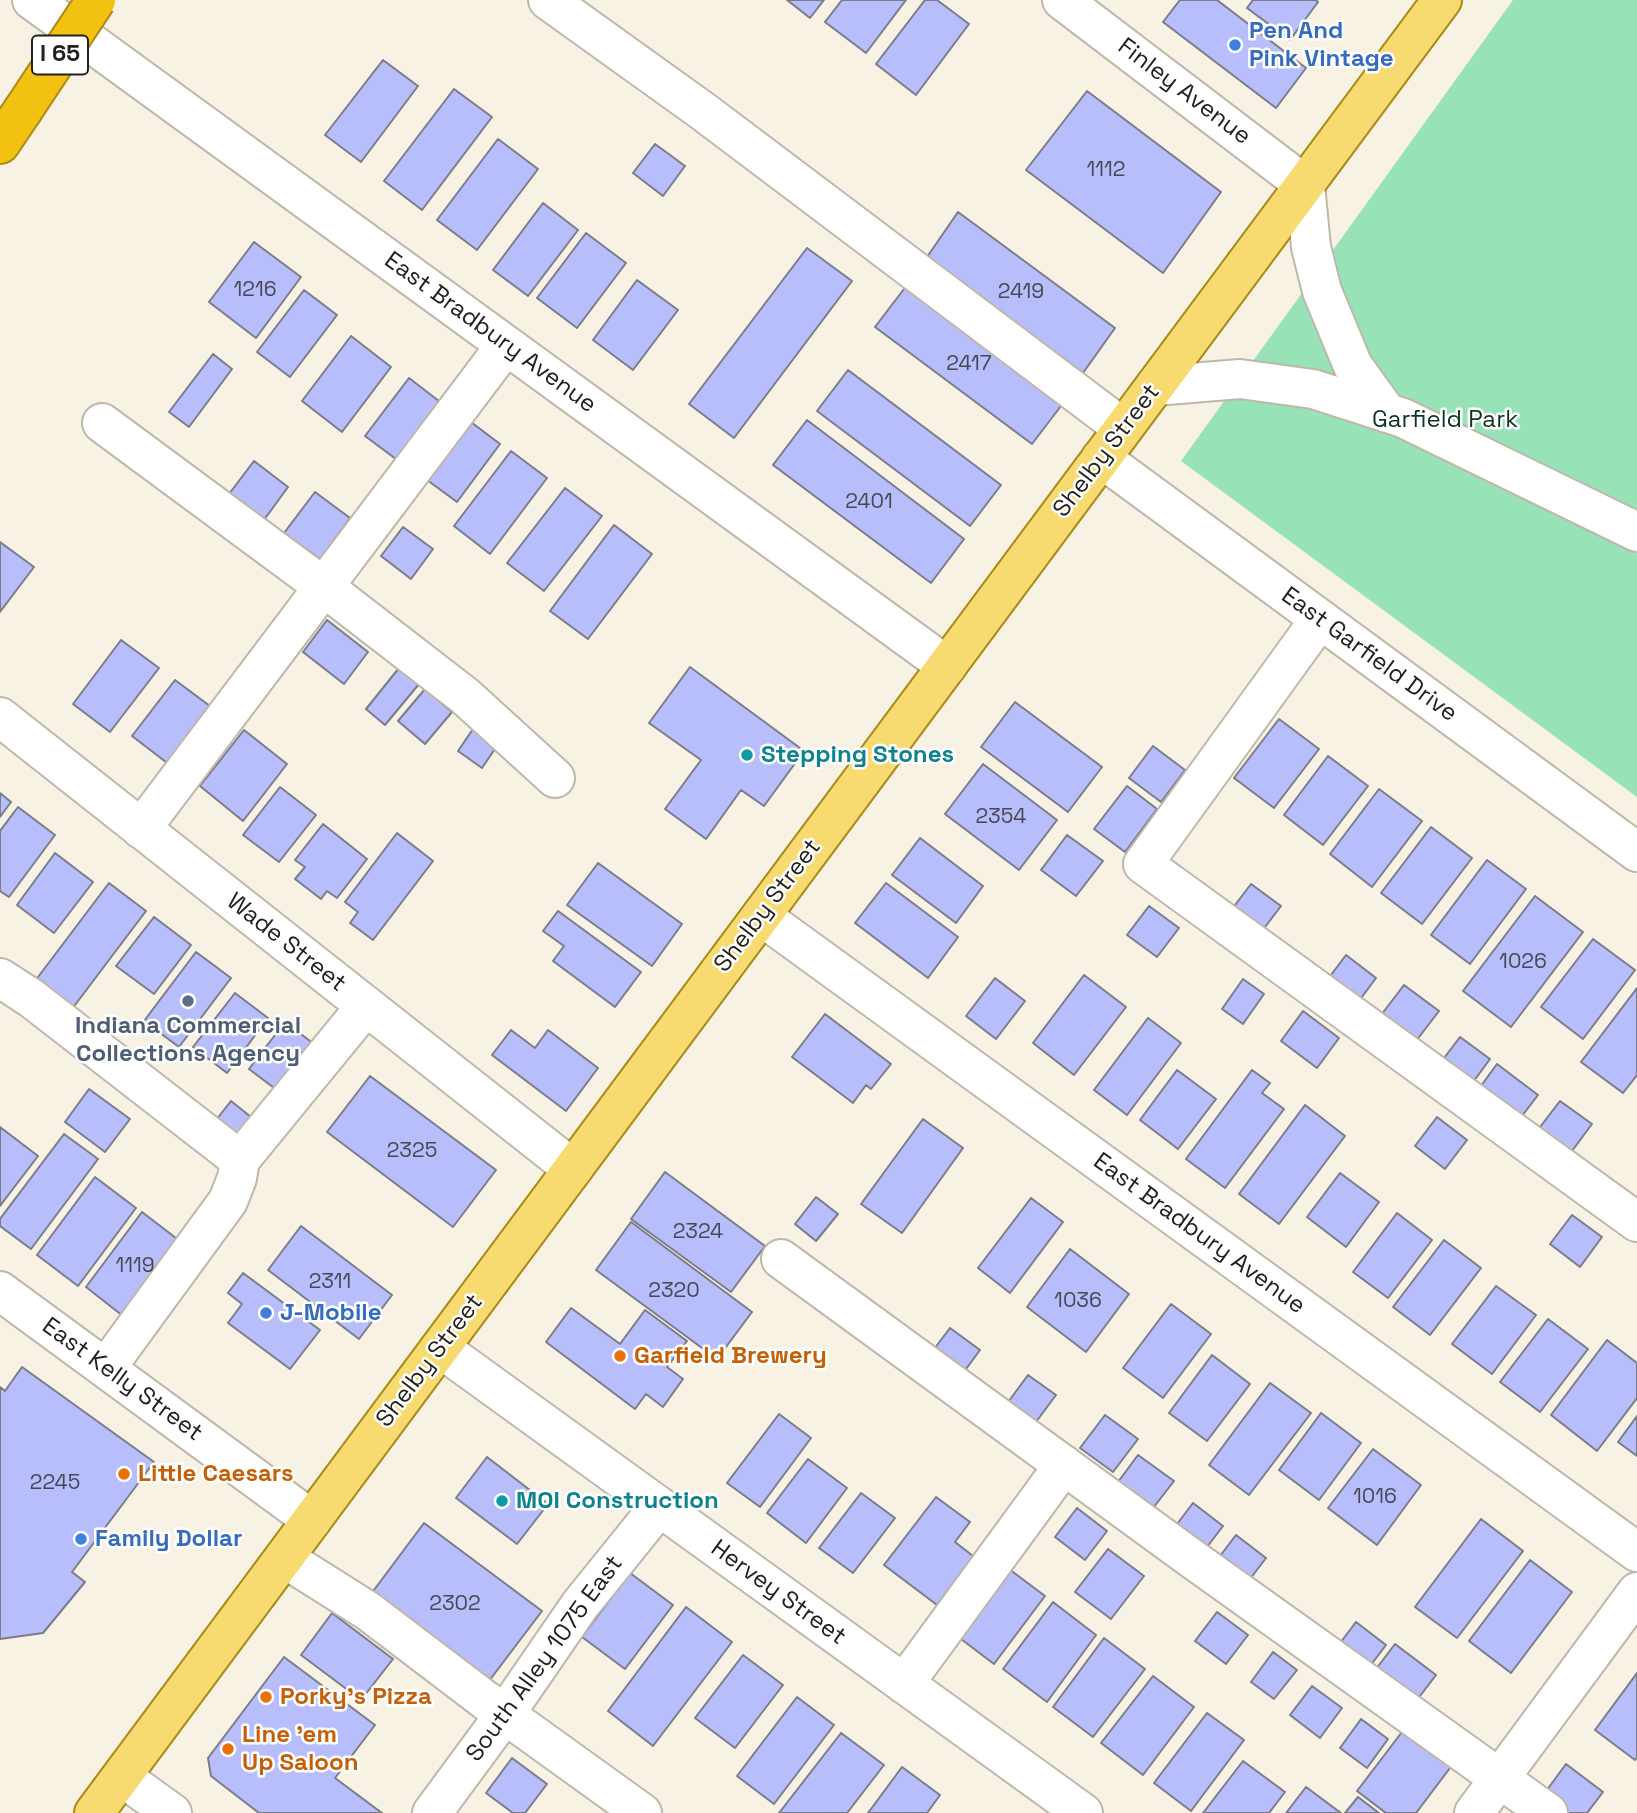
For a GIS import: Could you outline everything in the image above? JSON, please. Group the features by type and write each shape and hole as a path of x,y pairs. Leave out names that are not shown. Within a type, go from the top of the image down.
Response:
{"highway":[{"name":"I 65","path":"0,144 96,0"}],"main road":[{"name":"Shelby Street","path":"94,1813 1442,0"}],"street":[{"name":"East Bradbury Avenue","path":"32,0 947,666"},
{"name":"East Garfield Drive","path":"548,0 704,113 1112,443 1320,619 1637,852"},
{"name":"Finley Avenue","path":"1074,3 1305,184"},
{"path":"1305,184 1311,247 1322,292 1353,366 1387,413"},
{"path":"141,829 506,345"},
{"path":"1155,386 1240,379 1313,389 1403,418 1637,532"},
{"path":"102,423 324,587 465,696 555,778"},
{"path":"1320,619 1143,864 1637,1222"},
{"name":"Wade Street","path":"0,717 573,1169"},
{"name":"East Bradbury Avenue","path":"761,916 1637,1552"},
{"path":"0,978 31,998 240,1160"},
{"path":"106,1368 228,1201 237,1178 240,1160 366,1006"},
{"path":"782,1259 1548,1813"},
{"name":"East Kelly Street","path":"0,1291 312,1520"},
{"name":"Hervey Street","path":"440,1348 1083,1813"},
{"path":"904,1684 1064,1465"},
{"name":"South Alley 1075 East","path":"432,1813 580,1605 659,1507"},
{"path":"284,1558 368,1611 642,1813"},
{"path":"1474,1813 1637,1592"},
{"path":"122,1777 172,1813"}],"green space":[{"name":"Garfield Park","path":"1513,0 1637,0 1637,797 1181,461"}],"building":[{"path":"787,0 824,0 810,18"},
{"path":"842,0 906,0 866,53 825,22"},
{"path":"925,0 937,0 969,24 916,95 876,64"},
{"name":"Pen And Pink Vintage","path":"1180,0 1217,0 1306,68 1276,108 1163,22"},
{"path":"1253,0 1318,2 1290,40 1247,8"},
{"path":"383,60 418,86 361,162 325,135"},
{"path":"454,89 492,117 422,210 384,181"},
{"path":"1087,91 1221,192 1163,273 1026,170"},
{"path":"498,139 538,169 477,250 437,220"},
{"path":"655,144 685,166 663,196 633,173"},
{"path":"543,203 578,230 528,296 493,270"},
{"path":"958,212 1115,328 1083,373 927,257"},
{"path":"586,233 626,263 577,328 537,298"},
{"path":"254,242 301,277 256,338 209,302"},
{"path":"807,248 852,281 734,438 689,404"},
{"path":"637,280 678,310 633,370 593,340"},
{"path":"907,285 1064,402 1032,444 875,327"},
{"path":"304,290 337,315 290,377 257,352"},
{"path":"351,336 391,367 342,432 302,401"},
{"path":"213,354 232,369 189,427 169,412"},
{"path":"848,370 1001,485 970,526 817,411"},
{"path":"409,378 448,408 404,465 365,436"},
{"path":"467,419 500,444 457,502 423,477"},
{"path":"807,420 964,539 931,583 773,465"},
{"path":"511,451 547,478 490,554 454,526"},
{"path":"254,461 288,487 264,520 229,494"},
{"path":"565,488 602,516 544,591 507,563"},
{"path":"315,492 350,518 320,559 284,533"},
{"path":"614,525 652,554 588,639 550,611"},
{"path":"403,527 433,549 411,579 381,556"},
{"path":"0,542 34,567 0,612"},
{"path":"327,620 368,652 344,684 303,652"},
{"path":"121,640 159,668 110,732 73,704"},
{"name":"Stepping Stones","path":"690,667 804,751 764,806 741,790 706,839 665,809 701,760 649,723"},
{"path":"399,668 419,684 385,725 366,709"},
{"path":"175,680 218,712 175,769 132,736"},
{"path":"425,689 452,712 425,744 398,721"},
{"path":"1015,702 1102,767 1068,812 981,747"},
{"path":"1279,719 1319,749 1274,808 1234,778"},
{"path":"475,726 499,743 482,768 458,751"},
{"path":"244,730 287,764 243,821 200,786"},
{"path":"1153,746 1185,770 1161,802 1129,778"},
{"path":"1328,756 1368,786 1323,845 1284,815"},
{"path":"983,764 1057,820 1019,870 945,814"},
{"path":"1127,786 1157,809 1125,852 1094,829"},
{"path":"280,787 316,815 279,862 243,835"},
{"path":"1379,789 1422,821 1372,887 1330,854"},
{"path":"0,793 11,802 0,817"},
{"path":"18,807 55,835 9,897 0,891 0,831"},
{"path":"323,824 367,859 337,898 327,891 321,899 295,879 305,867 295,860"},
{"path":"1431,827 1472,858 1422,924 1381,893"},
{"path":"397,833 433,861 373,940 350,923 358,912 345,902"},
{"path":"1067,835 1103,861 1076,896 1041,870"},
{"path":"920,838 983,886 956,923 892,875"},
{"path":"55,853 93,882 54,933 17,905"},
{"path":"1487,860 1526,889 1470,964 1431,935"},
{"path":"598,863 682,924 652,966 567,905"},
{"path":"109,883 146,911 72,1009 35,981"},
{"path":"886,883 958,937 928,978 855,923"},
{"path":"1251,884 1281,906 1259,935 1229,913"},
{"path":"1535,896 1583,932 1511,1027 1463,991"},
{"path":"1149,906 1179,928 1157,957 1127,935"},
{"path":"558,911 641,972 615,1007 553,961 564,946 543,931"},
{"path":"154,917 191,945 154,994 116,966"},
{"path":"1593,939 1635,970 1583,1039 1541,1007"},
{"path":"196,952 231,978 179,1047 144,1021"},
{"path":"1346,955 1376,978 1359,1001 1328,979"},
{"path":"1084,975 1126,1007 1074,1075 1033,1043"},
{"path":"995,978 1025,1001 996,1039 966,1016"},
{"path":"1243,979 1264,994 1243,1024 1222,1009"},
{"path":"1404,985 1439,1011 1413,1045 1378,1019"},
{"path":"1637,988 1637,1075 1623,1093 1581,1062"},
{"path":"235,993 268,1018 227,1073 193,1047"},
{"path":"1303,1011 1339,1038 1317,1068 1281,1041"},
{"path":"825,1014 891,1064 871,1089 866,1085 853,1103 792,1057"},
{"path":"1148,1018 1181,1043 1127,1115 1094,1090"},
{"path":"285,1022 318,1047 282,1094 249,1069"},
{"path":"511,1030 535,1048 548,1030 598,1068 566,1111 492,1055"},
{"path":"1460,1037 1490,1059 1468,1089 1438,1066"},
{"path":"1497,1064 1538,1095 1519,1120 1478,1090"},
{"path":"1177,1070 1216,1099 1178,1149 1140,1120"},
{"path":"1252,1070 1270,1083 1262,1093 1284,1109 1225,1188 1186,1159"},
{"path":"370,1076 496,1170 453,1227 327,1132"},
{"path":"89,1089 130,1119 105,1152 65,1122"},
{"path":"231,1101 261,1125 242,1148 212,1125"},
{"path":"1560,1101 1592,1124 1569,1155 1537,1131"},
{"path":"1305,1105 1345,1136 1279,1224 1239,1194"},
{"path":"1437,1117 1467,1140 1445,1169 1415,1146"},
{"path":"923,1119 963,1148 902,1233 861,1204"},
{"path":"0,1127 38,1156 0,1206"},
{"path":"64,1134 98,1159 31,1249 0,1226 0,1219"},
{"path":"665,1172 765,1246 731,1292 631,1219"},
{"path":"1340,1173 1379,1202 1346,1247 1307,1217"},
{"path":"95,1177 136,1208 78,1286 37,1255"},
{"path":"816,1197 838,1214 816,1241 795,1224"},
{"path":"1031,1198 1063,1222 1010,1293 978,1268"},
{"path":"142,1212 185,1245 128,1320 86,1287"},
{"path":"1397,1213 1432,1240 1388,1298 1353,1272"},
{"path":"1572,1215 1602,1237 1580,1267 1550,1244"},
{"path":"631,1222 752,1312 717,1359 596,1270"},
{"path":"301,1226 392,1295 359,1339 268,1270"},
{"path":"1444,1240 1481,1268 1430,1335 1393,1307"},
{"path":"1070,1249 1129,1294 1086,1352 1027,1307"},
{"name":"J-Mobile","path":"243,1273 320,1330 290,1369 228,1323 242,1304 228,1293"},
{"path":"1496,1286 1536,1315 1492,1374 1452,1344"},
{"path":"1171,1304 1211,1334 1163,1398 1123,1368"},
{"name":"Garfield Brewery","path":"571,1308 620,1344 645,1310 687,1341 667,1367 683,1379 663,1407 646,1394 635,1409 546,1342"},
{"path":"1548,1319 1588,1349 1540,1412 1500,1382"},
{"path":"950,1328 980,1350 958,1380 928,1357"},
{"path":"1607,1340 1637,1363 1637,1398 1597,1451 1551,1415"},
{"path":"1212,1355 1250,1384 1207,1441 1169,1413"},
{"path":"22,1367 154,1462 72,1572 85,1582 43,1633 0,1639 0,1387 5,1391"},
{"path":"1028,1375 1056,1395 1033,1426 1006,1405"},
{"path":"1270,1383 1311,1413 1249,1495 1209,1465"},
{"path":"1321,1413 1361,1443 1319,1500 1279,1470"},
{"path":"779,1414 811,1438 760,1507 727,1483"},
{"path":"1105,1415 1138,1439 1113,1472 1080,1448"},
{"path":"1637,1416 1637,1456 1618,1442"},
{"path":"1373,1449 1421,1485 1377,1545 1328,1508"},
{"path":"1138,1455 1174,1481 1150,1512 1115,1486"},
{"name":"MOI Construction","path":"487,1457 548,1504 517,1544 456,1498"},
{"path":"808,1459 847,1488 806,1543 767,1513"},
{"path":"861,1493 895,1518 853,1573 819,1548"},
{"path":"936,1497 970,1522 955,1542 973,1556 937,1605 884,1565"},
{"path":"1193,1503 1223,1526 1201,1555 1171,1532"},
{"path":"1077,1508 1107,1531 1085,1560 1055,1537"},
{"path":"1481,1519 1523,1551 1457,1638 1415,1607"},
{"path":"424,1523 542,1611 486,1685 368,1598"},
{"path":"1236,1535 1266,1558 1244,1587 1214,1564"},
{"path":"1108,1549 1144,1576 1111,1619 1075,1592"},
{"path":"1530,1560 1572,1592 1511,1673 1469,1641"},
{"path":"1009,1569 1045,1596 994,1664 957,1636"},
{"path":"630,1573 673,1605 625,1669 582,1637"},
{"path":"1053,1602 1096,1635 1047,1702 1003,1669"},
{"path":"686,1607 732,1642 653,1746 608,1711"},
{"path":"1217,1612 1248,1635 1226,1664 1195,1641"},
{"path":"332,1613 393,1659 361,1700 301,1655"},
{"path":"1356,1622 1386,1645 1364,1674 1334,1651"},
{"path":"1104,1638 1145,1669 1093,1737 1053,1707"},
{"path":"1395,1644 1436,1675 1414,1704 1373,1673"},
{"path":"1273,1652 1297,1670 1274,1699 1251,1682"},
{"path":"743,1655 783,1685 735,1748 695,1718"},
{"path":"284,1657 375,1725 335,1778 382,1813 259,1813 211,1776 208,1758"},
{"path":"1637,1673 1637,1757 1635,1760 1595,1730"},
{"path":"1153,1676 1194,1707 1143,1775 1101,1743"},
{"path":"1312,1686 1342,1708 1320,1738 1290,1715"},
{"path":"797,1697 834,1725 774,1804 737,1776"},
{"path":"1207,1713 1244,1740 1191,1811 1154,1783"},
{"path":"1361,1719 1388,1739 1367,1768 1340,1748"},
{"path":"1405,1728 1453,1764 1416,1813 1386,1813 1357,1791"},
{"path":"841,1733 884,1765 847,1813 779,1813"},
{"path":"512,1758 547,1784 525,1813 513,1813 486,1793"},
{"path":"1243,1761 1285,1792 1269,1813 1203,1813"},
{"path":"1566,1764 1603,1792 1587,1813 1561,1813 1541,1798"},
{"path":"902,1767 940,1795 927,1813 868,1813"},
{"path":"1306,1787 1341,1813 1286,1813"},
{"path":"1358,1797 1379,1813 1345,1813"}],"place":[{"name":"Pen And Pink Vintage","path":"1235,45"},
{"name":"Stepping Stones","path":"747,755"},
{"name":"Indiana Commercial Collections Agency","path":"188,1001"},
{"name":"J-Mobile","path":"266,1313"},
{"name":"Garfield Brewery","path":"620,1356"},
{"name":"Little Caesars","path":"124,1474"},
{"name":"MOI Construction","path":"502,1501"},
{"name":"Family Dollar","path":"81,1539"},
{"name":"Porky's Pizza","path":"266,1697"},
{"name":"Line 'em Up Saloon","path":"228,1749"}]}
